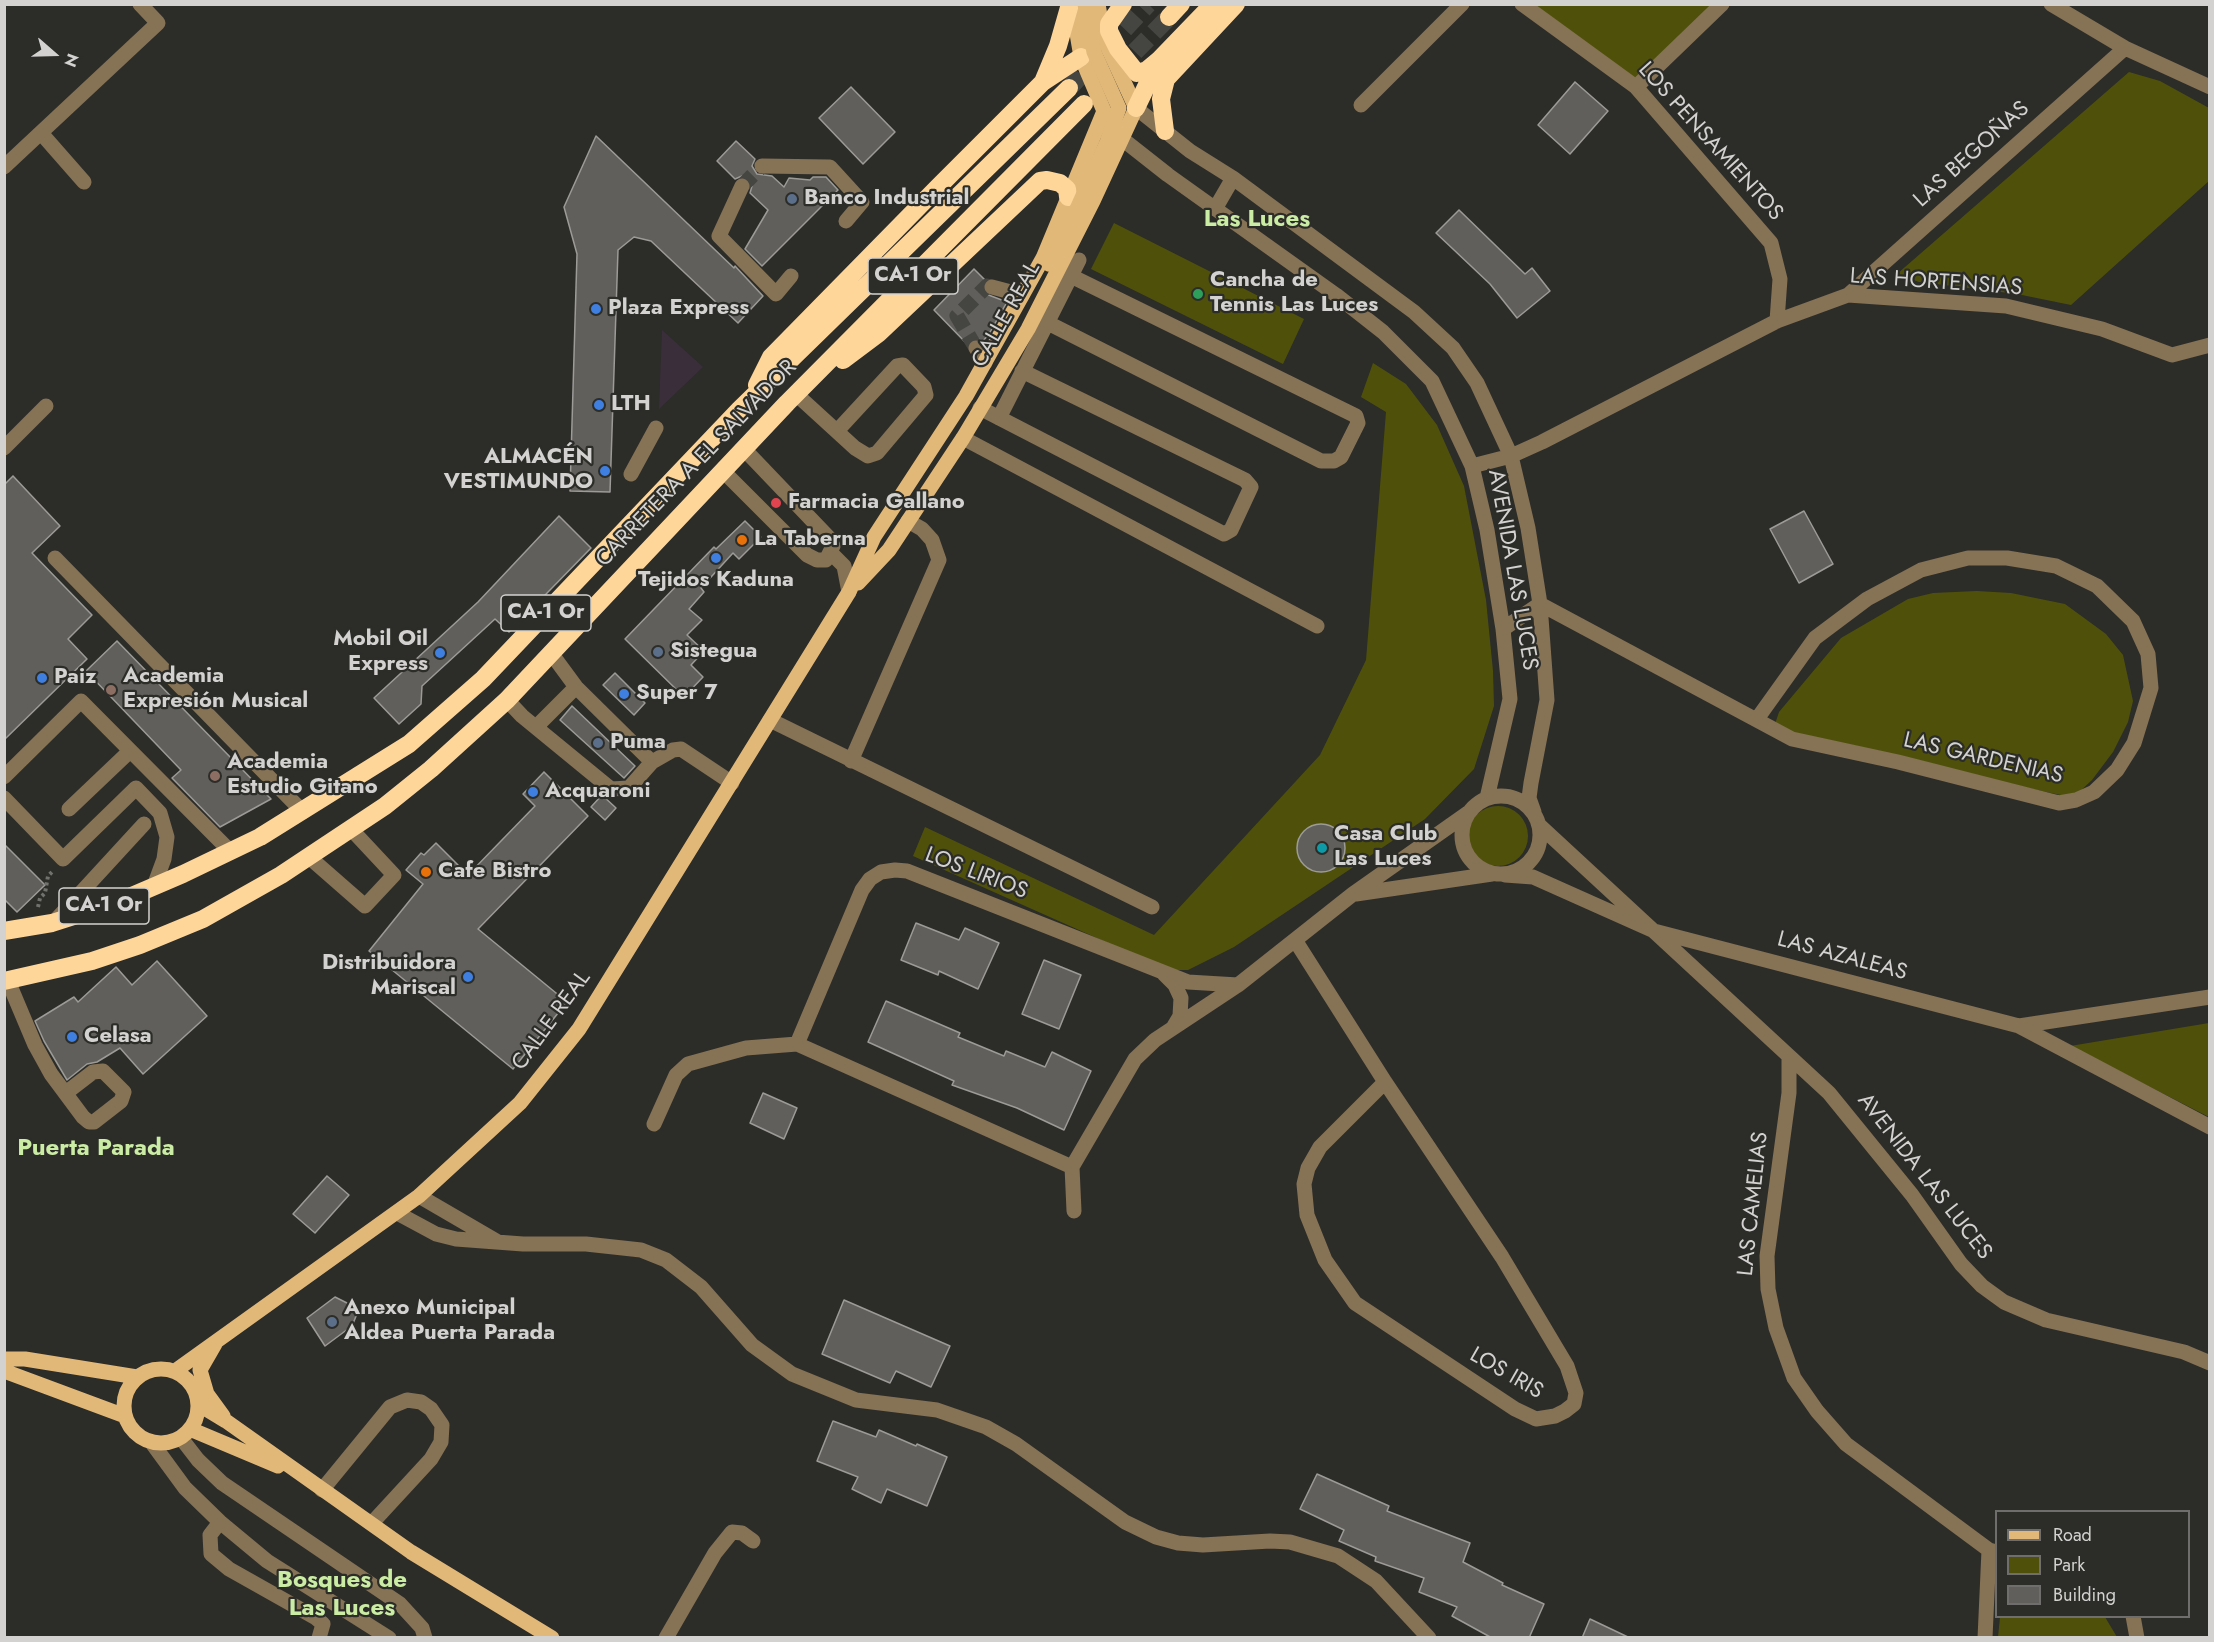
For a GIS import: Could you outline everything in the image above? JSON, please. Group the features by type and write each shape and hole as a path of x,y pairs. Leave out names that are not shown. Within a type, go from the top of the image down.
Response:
{"highway":[{"path":"1043,82 1058,46 1071,4"},
{"path":"1123,4 1111,17 1109,31 1119,60 1137,73 1147,70 1159,60 1213,4"},
{"path":"1165,131 1161,99 1167,79 1236,4"},
{"path":"749,400 771,357 1043,82 1081,57"},
{"path":"1136,108 1159,60"},
{"name":"CARRETERA A EL SALVADOR","path":"7,928 34,927 52,923 154,886 230,851 303,812 409,744 458,704 749,400 1069,88"},
{"name":"CARRETERA A EL SALVADOR","path":"6,981 92,961 140,945 203,919 309,857 423,776 507,700 792,399 1096,105"},
{"path":"792,399 879,333 1040,181 1060,183 1067,189 1068,197"}],"main road":[{"path":"1071,4 1081,57 1096,105 1121,138"},
{"path":"849,592 1002,358 1072,220 1107,142 1119,108 1094,52 1084,4"},
{"path":"1098,4 1104,39 1119,60 1136,108"},
{"name":"CALLE REAL","path":"175,1371 418,1196 520,1103 579,1029 849,592 874,537 985,363 1042,258 1068,197 1096,105 1119,60"},
{"name":"CALLE REAL","path":"849,592 889,549 963,438 1039,309 1136,108"},
{"path":"217,1341 200,1370 207,1394 226,1420"},
{"path":"4,1359 25,1359 137,1377"},
{"path":"155,1369 175,1371 191,1384 198,1404 196,1417 186,1433 163,1444 152,1443 135,1433 125,1416 125,1395 137,1377 155,1369"},
{"path":"4,1371 125,1416"},
{"path":"198,1404 226,1420 411,1552 552,1638"},
{"path":"186,1433 300,1475"}],"street":[{"path":"4,167 158,23 140,4"},
{"path":"1361,105 1462,4"},
{"name":"LOS PENSAMIENTOS","path":"1522,4 1636,87 1771,243 1780,279 1777,321"},
{"path":"1636,87 1722,4"},
{"path":"2051,4 2125,48 2210,87"},
{"name":"LAS BEGOÑAS","path":"1848,295 2125,48"},
{"name":"AVENIDA LAS LUCES","path":"1136,108 1395,298 1453,348 1477,383 1511,456 1528,528 1540,604 1547,700 1529,798 1537,818 1654,931 1829,1093 1859,1127 1912,1195 1960,1264 1990,1291 2025,1313 2046,1320 2184,1352 2210,1363"},
{"path":"41,134 84,182"},
{"name":"AVENIDA LAS LUCES","path":"1121,138 1215,209 1336,295 1383,332 1432,381 1473,466 1489,542 1503,628 1510,699 1487,798"},
{"path":"762,166 830,166 862,202 846,221"},
{"path":"1215,209 1233,178"},
{"path":"742,186 719,236 776,294 790,276"},
{"path":"999,418 1079,260"},
{"path":"1048,323 1321,461 1334,461 1341,457 1358,423 1356,416 1345,408 1071,276"},
{"path":"992,288 1022,295"},
{"name":"LAS HORTENSIAS","path":"1473,466 1511,456 1777,321 1848,295 2006,306 2102,329 2172,355 2210,345"},
{"path":"976,348 985,363"},
{"path":"792,399 868,456 878,453 926,395 924,387 903,365 897,366 837,431"},
{"path":"980,408 1224,534 1231,530 1251,487 1245,480 1022,371"},
{"path":"4,448 46,406"},
{"path":"631,474 656,428"},
{"path":"963,438 1317,626"},
{"path":"723,471 807,555 817,561 826,560 833,546 830,539 744,449"},
{"path":"851,761 939,560 932,540 922,529 908,521"},
{"path":"831,553 844,566 849,592"},
{"path":"55,558 303,812"},
{"name":"LAS GARDENIAS","path":"1540,604 1792,739 1898,762 2059,803 2076,800 2094,792 2117,770 2134,743 2151,688 2148,654 2133,621 2097,586 2056,566 2007,558 1968,558 1921,570 1867,599 1815,638 1758,719"},
{"path":"1503,628 1540,604"},
{"path":"551,653 576,687 652,762"},
{"path":"536,727 576,687"},
{"path":"507,700 611,789 629,788 652,762 673,750 681,749 732,783"},
{"path":"4,777 81,701 230,851"},
{"path":"770,720 1152,907"},
{"path":"69,809 130,751"},
{"path":"4,798 63,859 151,774"},
{"path":"136,788 160,813 167,837 164,859 154,886"},
{"path":"1074,1211 1072,1167 1135,1059 1173,1029 1238,985 1353,894 1487,798 1500,795 1513,797 1537,818 1541,838 1537,852 1529,863 1518,871 1353,894"},
{"path":"1467,813 1462,825 1464,850 1470,861 1498,874"},
{"path":"52,923 144,824"},
{"path":"309,857 365,906 394,875 351,829"},
{"name":"LOS LIRIOS","path":"796,1044 862,890 870,879 881,872 907,871 1188,982 1238,985"},
{"name":"AVENIDA LAS LUCES","path":"1498,874 1533,877 1654,931"},
{"name":"LAS AZALEAS","path":"1654,931 2019,1026 2210,1127"},
{"name":"LOS IRIS","path":"1295,940 1385,1082 1502,1257 1567,1366 1576,1393 1574,1404 1565,1411 1555,1416 1536,1419 1515,1409 1355,1304 1324,1260 1307,1215 1304,1184 1308,1168 1320,1147 1385,1082"},
{"path":"1159,970 1175,985 1181,998 1180,1016 1173,1029"},
{"path":"6,981 35,1045 51,1074 67,1092"},
{"name":"LAS AZALEAS","path":"2019,1026 2210,997"},
{"path":"654,1124 676,1075 688,1064 763,1045 796,1044 1072,1167"},
{"name":"LAS CAMELIAS","path":"1789,1056 1789,1093 1767,1256 1768,1289 1776,1328 1794,1378 1817,1411 1846,1444 1993,1551 1985,1638"},
{"path":"418,1196 498,1242"},
{"path":"397,1213 436,1234 472,1241 614,1247 640,1250 666,1260 684,1270 752,1345 792,1374 856,1400 937,1410 986,1427 1016,1444 1125,1522 1156,1537 1178,1543 1203,1545 1270,1540 1290,1542 1338,1556 1376,1581 1429,1638"},
{"path":"322,1490 390,1407 407,1400 421,1402 431,1409 442,1425 441,1442 431,1459 372,1522"},
{"path":"186,1433 198,1460 222,1483 400,1604 422,1628 425,1638"},
{"path":"152,1443 185,1488 220,1522 267,1561 389,1638"},
{"path":"220,1522 210,1535 211,1554 229,1569 316,1618 323,1624 319,1638"},
{"path":"666,1638 725,1539 732,1532 742,1533 753,1541"},
{"path":"2133,1618 2137,1638"}],"path":[{"path":"34,927 48,876 63,859"}],"shaded area":[{"name":"Plaza Express","path":"662,330 703,367 659,409"}],"green space":[{"path":"1517,5 1717,5 1639,79 1630,81"},
{"path":"2129,72 2160,81 2209,108 2209,181 2071,305 2017,294 1919,282 1897,274"},
{"name":"Cancha de Tennis Las Luces","path":"1114,223 1304,319 1283,364 1091,269"},
{"path":"1373,363 1406,384 1437,425 1464,486 1486,600 1493,671 1494,706 1474,769 1425,819 1234,947 1188,970 1173,970 1144,959 913,856 925,827 1154,935 1320,755 1366,660 1386,412 1361,397"},
{"path":"1977,591 2011,593 2065,604 2106,634 2123,655 2133,701 2128,722 2113,752 2092,780 2077,794 2065,796 1790,736 1775,724 1779,712 1841,638 1908,599 1933,593"},
{"path":"1498,806 1515,811 1523,819 1528,836 1523,853 1515,861 1498,866 1481,861 1473,853 1468,836 1473,819 1481,811"},
{"path":"2209,1023 2209,1117 2070,1046"},
{"path":"2000,1618 2106,1618 2117,1637 1998,1637"}],"building":[{"path":"1575,82 1608,111 1570,154 1538,125"},
{"path":"851,87 895,132 863,164 819,118"},
{"name":"Plaza Express","path":"596,136 734,268 735,266 763,296 738,323 651,241 634,237 618,250 610,492 570,491 577,254 564,207"},
{"name":"Banco Industrial","path":"736,141 755,159 752,166 757,174 772,176 784,187 789,178 810,180 813,177 826,177 838,190 762,266 745,249 768,210 750,193 752,186 750,180 742,176 735,179 717,161"},
{"path":"1459,210 1525,274 1532,268 1550,291 1517,318 1490,284 1436,233"},
{"path":"974,269 985,280 983,289 986,294 1007,302 983,341 975,338 967,344 934,310"},
{"path":"13,476 60,526 32,553 92,615 68,639 87,659 4,740 4,485"},
{"path":"1804,511 1833,564 1799,583 1770,529"},
{"path":"559,516 591,548 509,632 495,619 422,686 421,704 399,724 374,698 478,602"},
{"path":"745,521 761,537 739,559 733,553 701,588 704,592 689,609 702,620 687,635 704,651 691,665 703,677 684,697 625,639 714,547 716,549"},
{"path":"117,641 271,799 220,827 172,778 181,770 86,671"},
{"name":"Super 7","path":"615,673 645,703 634,715 603,685"},
{"name":"Puma","path":"572,706 635,766 624,778 560,720"},
{"name":"Distribuidora Mariscal","path":"544,772 588,816 478,929 567,1002 513,1069 369,951 423,884 406,870 421,853 424,855 436,843 468,875 535,806 523,794"},
{"path":"602,795 616,808 605,820 591,807"},
{"name":"Casa Club Las Luces","path":"1321,824 1338,831 1345,848 1338,865 1321,872 1304,865 1297,848 1304,831"},
{"path":"4,844 45,885 17,912 4,899"},
{"path":"916,923 959,940 965,928 999,943 978,989 939,971 938,975 901,960"},
{"path":"1044,960 1081,975 1059,1029 1022,1014"},
{"path":"157,961 207,1016 143,1074 120,1048 97,1062 87,1064 67,1080 35,1021 74,997 78,1002 116,967 132,985"},
{"path":"886,1001 960,1033 958,1037 1004,1056 1006,1051 1045,1067 1052,1052 1091,1071 1064,1130 1017,1108 952,1085 954,1081 868,1042"},
{"path":"763,1093 797,1108 784,1139 750,1123"},
{"path":"327,1176 349,1195 315,1233 293,1214"},
{"name":"Anexo Municipal Aldea Puerta Parada","path":"335,1297 359,1309 352,1326 325,1346 307,1318"},
{"path":"844,1300 950,1346 931,1387 896,1371 890,1383 822,1354"},
{"path":"833,1421 876,1437 879,1430 947,1457 927,1506 887,1489 881,1503 852,1489 858,1477 817,1461"},
{"path":"1317,1474 1389,1506 1387,1511 1470,1543 1463,1562 1503,1583 1502,1585 1544,1604 1529,1638 1492,1638 1452,1616 1457,1607 1419,1592 1424,1578 1375,1561 1376,1557 1339,1541 1344,1530 1300,1509"},
{"path":"1590,1619 1630,1638 1582,1638"}],"tunnel":[{"path":"1069,88 1148,4"},
{"path":"1116,71 1169,17"},
{"path":"742,186 762,166"},
{"path":"976,348 957,316 987,286 992,287"}],"place":[{"name":"Banco Industrial","path":"792,199"},
{"name":"Cancha de Tennis Las Luces","path":"1198,294"},
{"name":"Plaza Express","path":"596,309"},
{"name":"LTH","path":"599,405"},
{"name":"ALMACÉN VESTIMUNDO","path":"605,471"},
{"name":"Farmacia Gallano","path":"776,503"},
{"name":"La Taberna","path":"742,540"},
{"name":"Tejidos Kaduna","path":"716,558"},
{"name":"Sistegua","path":"658,652"},
{"name":"Mobil Oil Express","path":"440,653"},
{"name":"Paiz","path":"42,678"},
{"name":"Academia Expresión Musical","path":"111,690"},
{"name":"Super 7","path":"624,694"},
{"name":"Puma","path":"598,743"},
{"name":"Academia Estudio Gitano","path":"215,776"},
{"name":"Acquaroni","path":"533,792"},
{"name":"Casa Club Las Luces","path":"1322,848"},
{"name":"Cafe Bistro","path":"426,872"},
{"name":"Distribuidora Mariscal","path":"468,977"},
{"name":"Celasa","path":"72,1037"},
{"name":"Anexo Municipal Aldea Puerta Parada","path":"332,1322"}],"district":[{"name":"Las Luces","path":"1257,220"},
{"name":"Puerta Parada","path":"96,1149"},
{"name":"Bosques de Las Luces","path":"342,1595"}]}
